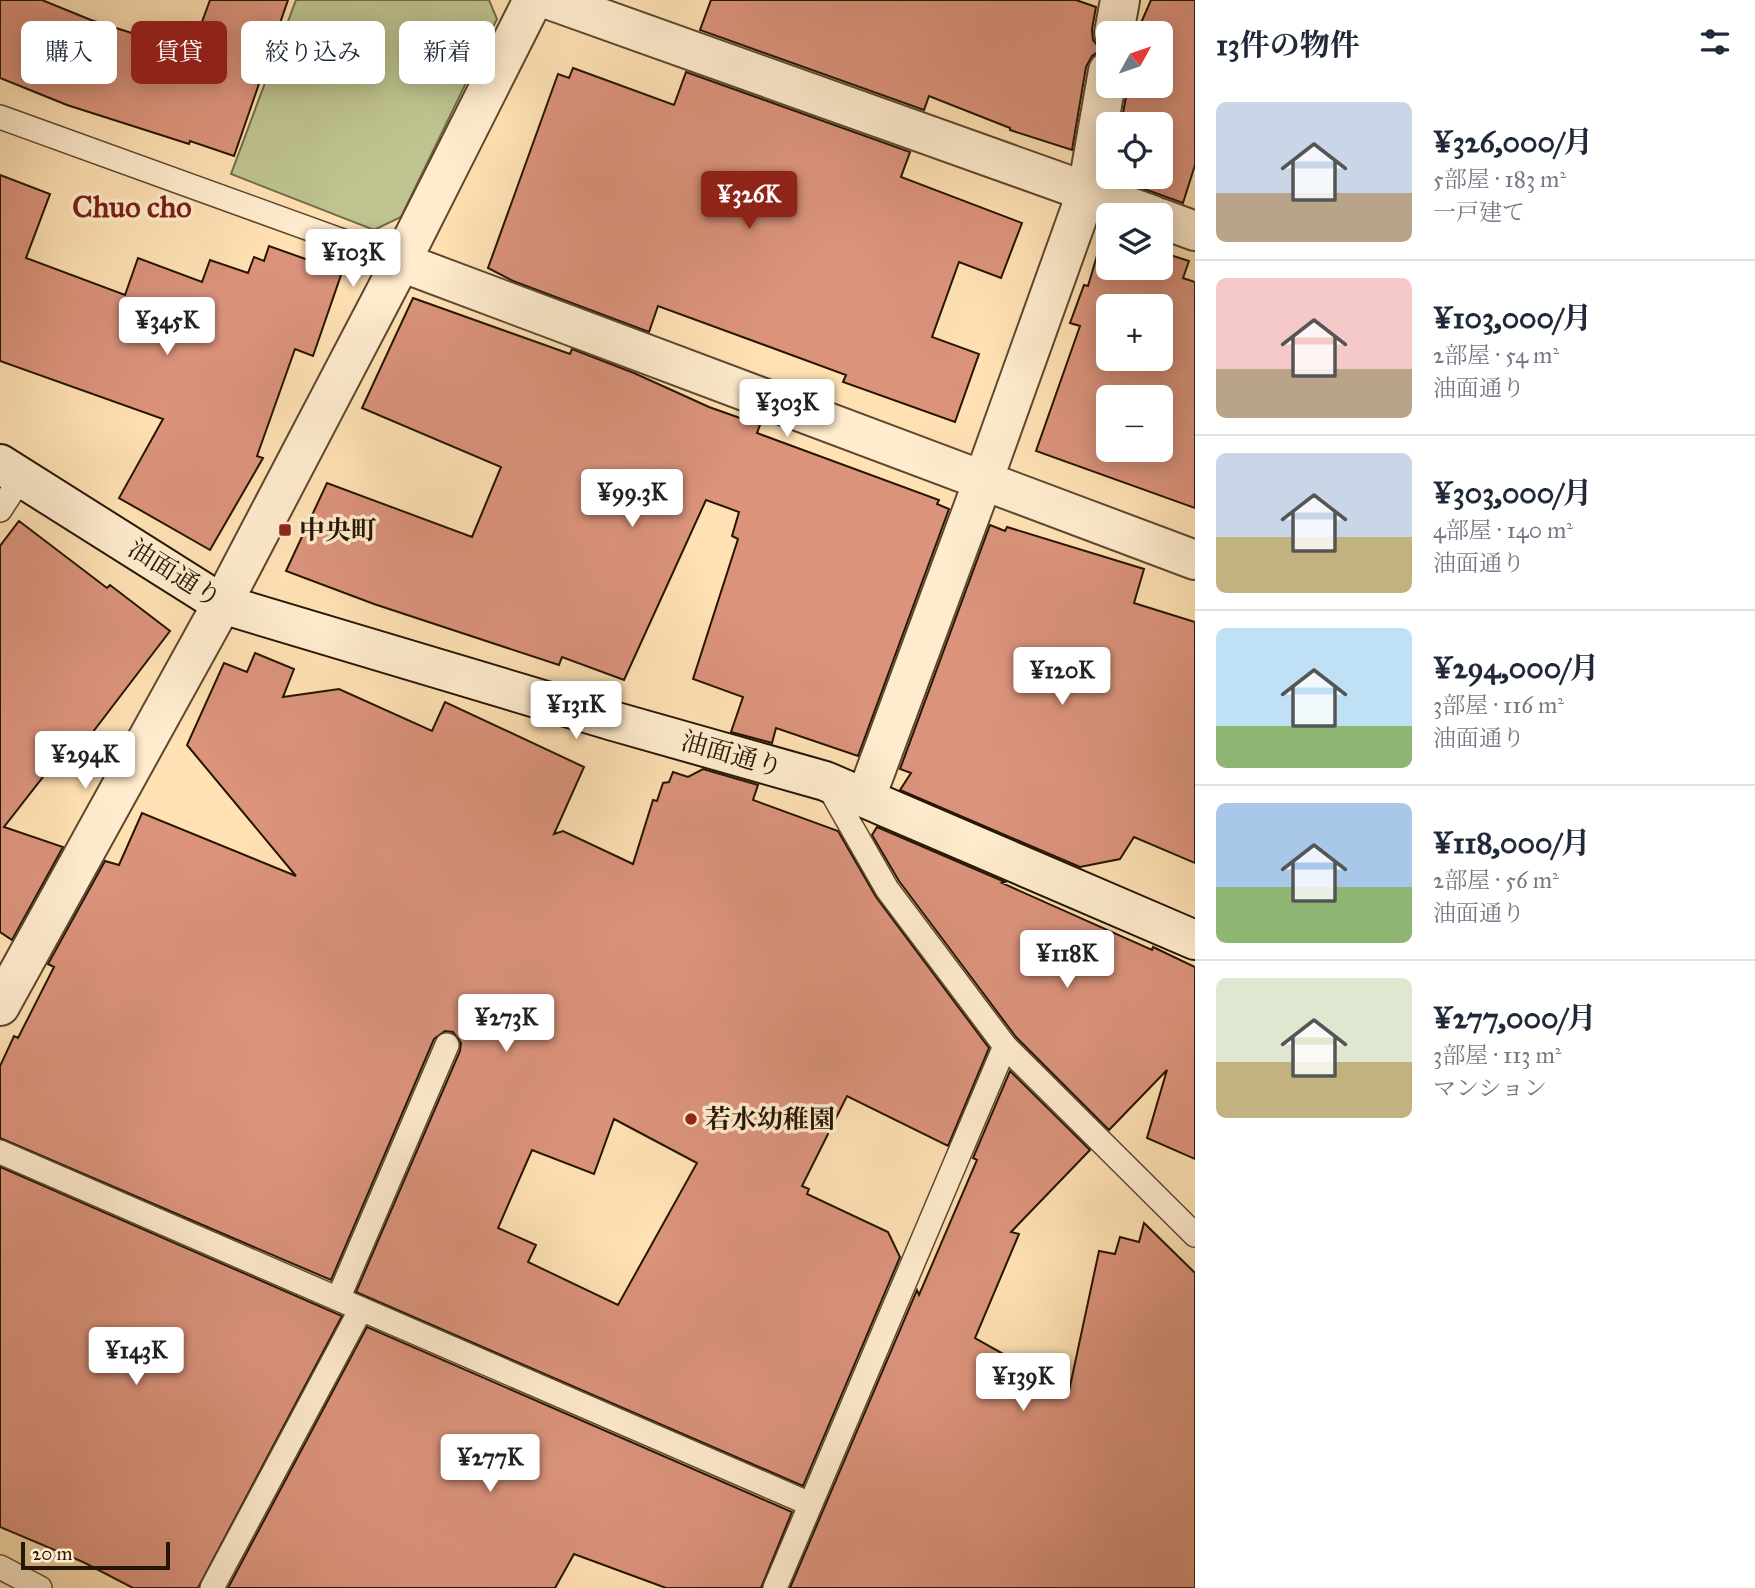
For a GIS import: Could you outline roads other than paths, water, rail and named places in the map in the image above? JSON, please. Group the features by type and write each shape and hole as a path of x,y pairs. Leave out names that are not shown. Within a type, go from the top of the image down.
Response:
{"street":[{"path":"0,1006 222,604 401,262 533,0"},
{"path":"550,0 1120,203"},
{"path":"1116,21 1120,0"},
{"path":"866,796 1087,191 1103,98"},
{"path":"1173,223 1195,231"},
{"path":"401,262 1195,560"},
{"name":"油面通り","path":"10,471 222,604 613,721 825,781 866,796 1195,940"}],"lane":[{"path":"0,117 401,262"},
{"path":"0,510 10,471"},
{"path":"825,781 887,889 1005,1046 1195,1235"},
{"path":"338,1299 447,1045"},
{"path":"775,1588 1005,1046"},
{"path":"0,1152 810,1504"},
{"path":"212,1588 361,1309"},
{"path":"0,1567 40,1588"}],"place":[{"name":"中央町","path":"285,530"},
{"name":"若水幼稚園","path":"691,1119"}],"district":[{"name":"Chuo cho","path":"132,207"}]}
